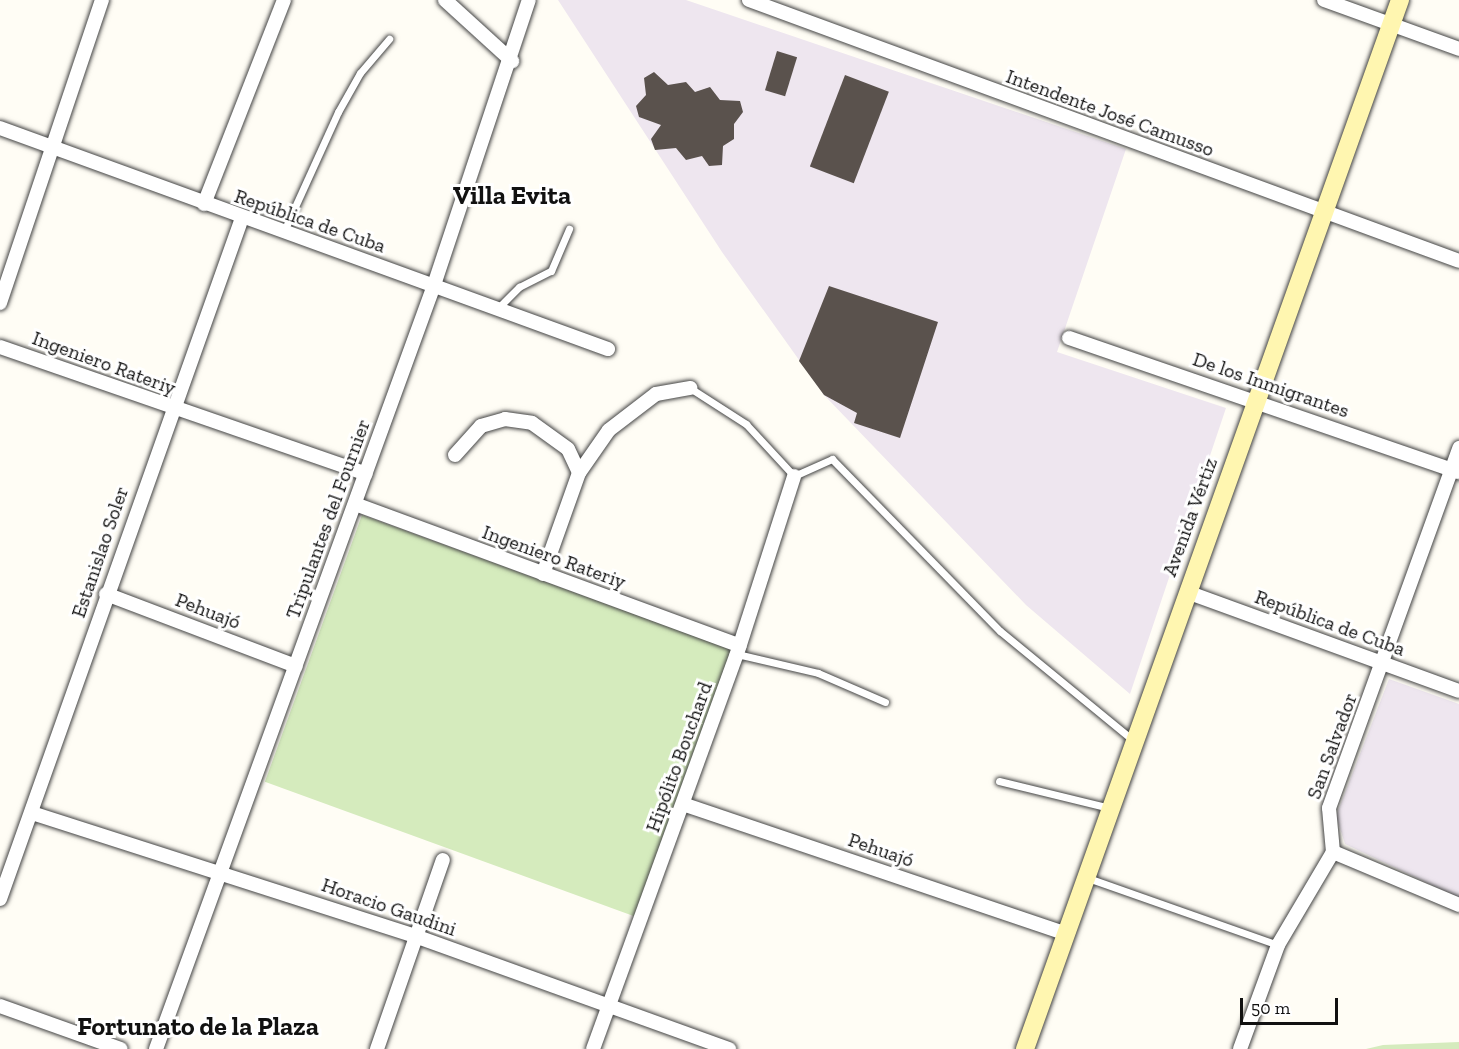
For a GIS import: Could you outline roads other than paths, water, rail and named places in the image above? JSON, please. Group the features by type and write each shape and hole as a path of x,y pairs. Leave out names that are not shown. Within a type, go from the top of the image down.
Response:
{"street":[{"path":"0,303 56,147 102,0"},
{"path":"204,204 284,0"},
{"path":"445,0 512,61"},
{"name":"Tripulantes del Fournier","path":"156,1049 434,285 512,61 529,0"},
{"name":"Intendente José Camusso","path":"749,0 1323,213 1459,261"},
{"path":"1324,0 1459,49"},
{"name":"Avenida Vértiz","path":"1025,1049 1113,809 1134,741 1400,0"},
{"name":"República de Cuba","path":"0,128 242,218 284,231 608,349"},
{"name":"Estanislao Soler","path":"0,899 32,813 170,408 242,218"},
{"name":"De los Inmigrantes","path":"1069,338 1256,399 1455,471"},
{"name":"Ingeniero Rateriy","path":"0,347 170,408 366,474"},
{"path":"543,574 579,473 626,413 663,392 690,388"},
{"path":"455,455 481,426 506,419 532,423 568,449 579,473"},
{"name":"San Salvador","path":"1333,852 1329,808 1455,471 1459,448"},
{"name":"Hipólito Bouchard","path":"593,1049 738,650 794,476"},
{"name":"Ingeniero Rateriy","path":"355,504 738,650"},
{"name":"República de Cuba","path":"1187,592 1459,692"},
{"name":"Pehuajó","path":"106,594 296,666"},
{"name":"Pehuajó","path":"683,804 1067,934"},
{"name":"Horacio Gaudini","path":"32,813 222,871 415,936 729,1049"},
{"path":"1240,1049 1278,945 1333,852 1459,905"},
{"path":"377,1049 443,860"},
{"path":"0,1006 121,1049"}],"lane":[{"path":"284,231 344,102 389,39"},
{"path":"498,308 519,287 551,271 569,230"},
{"path":"690,388 746,424 794,476 832,459 1000,632 1134,741"},
{"path":"738,650 818,673 885,702"},
{"path":"999,781 1113,809"},
{"path":"1086,878 1278,945"}],"district":[{"name":"Villa Evita","path":"512,196"},
{"name":"Fortunato de la Plaza","path":"198,1027"}]}
